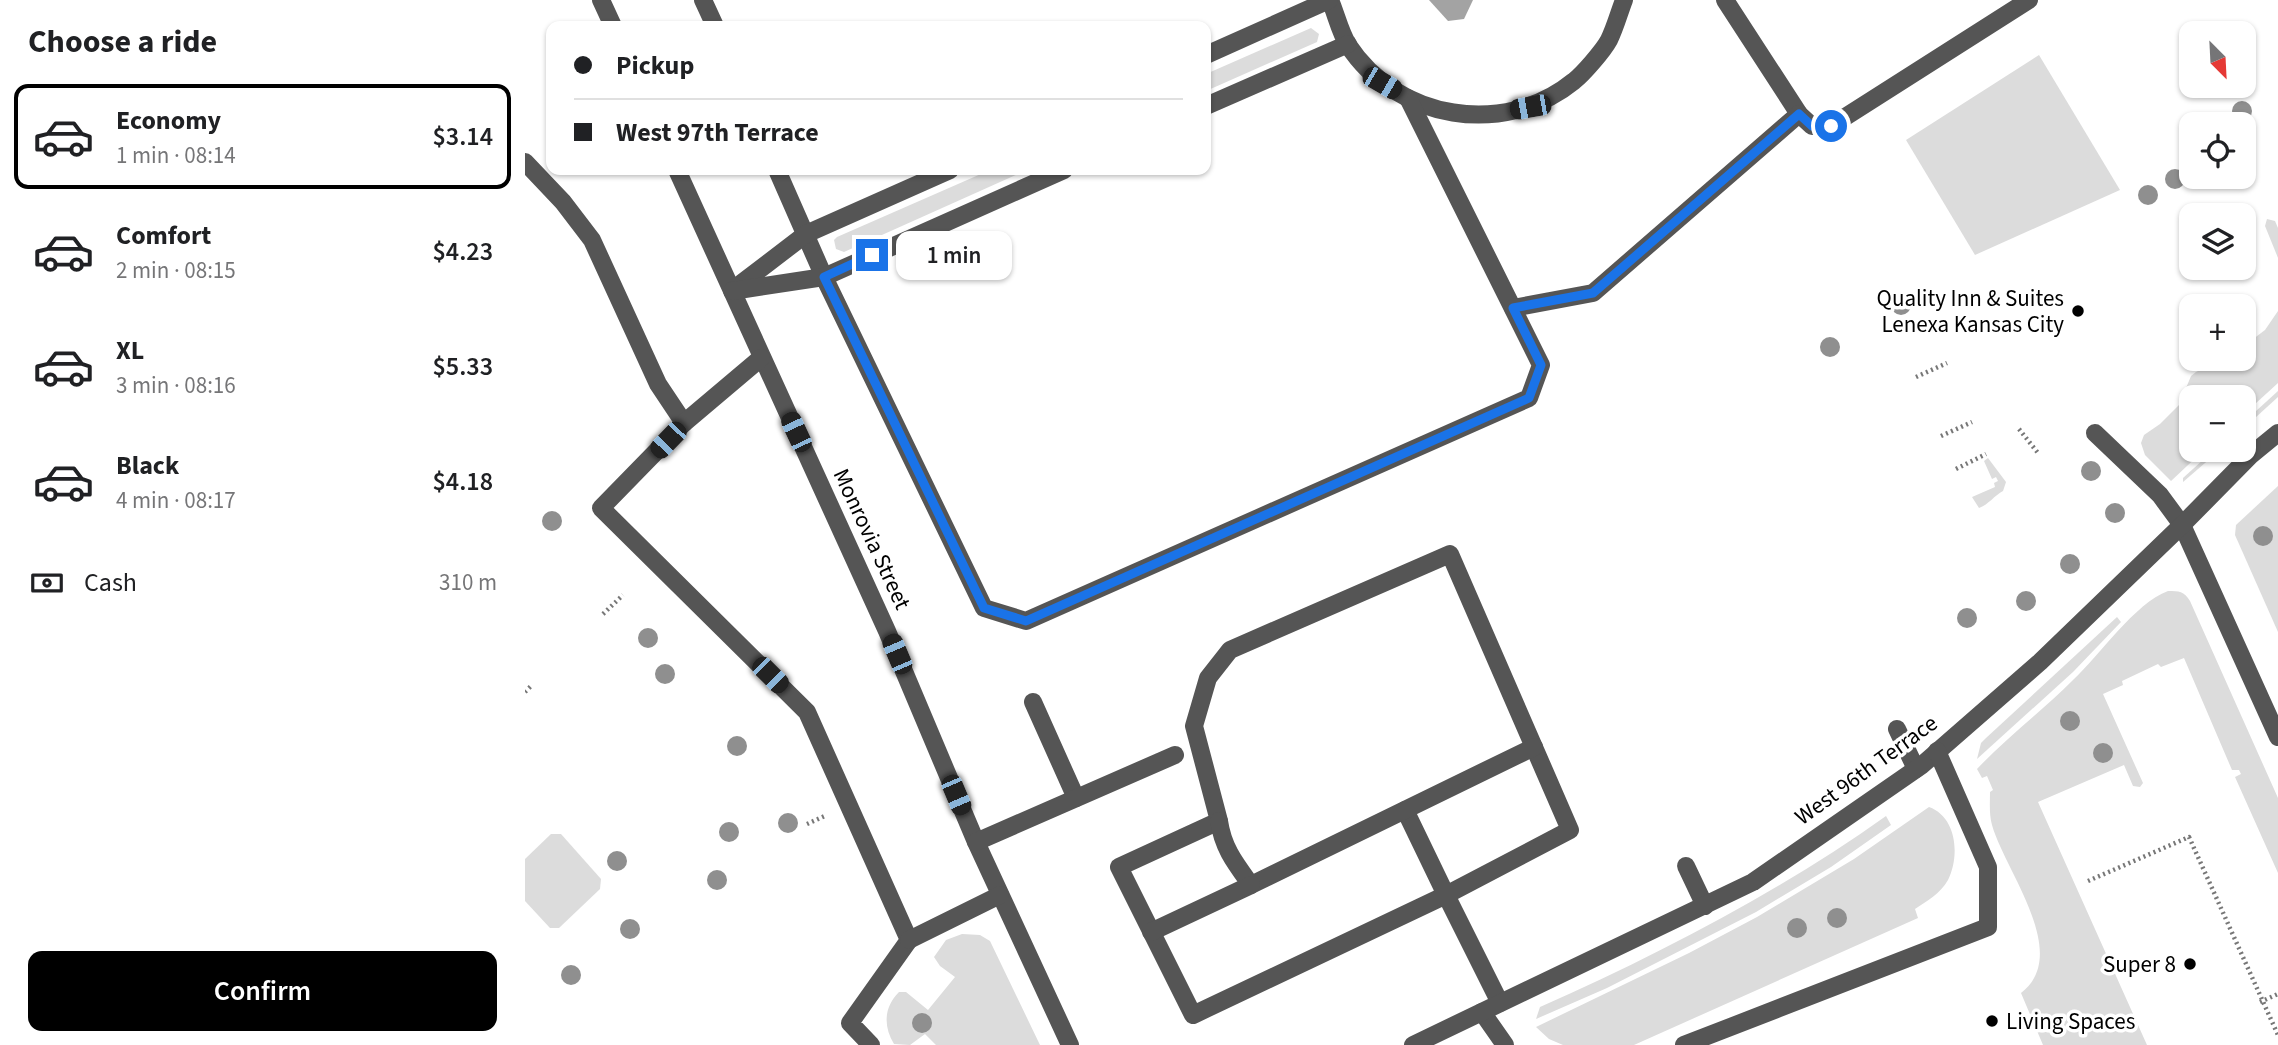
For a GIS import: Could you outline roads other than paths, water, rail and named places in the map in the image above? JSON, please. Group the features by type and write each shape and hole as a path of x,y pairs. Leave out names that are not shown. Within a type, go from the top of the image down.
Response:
{"street":[{"path":"601,0 611,21"},
{"path":"703,0 713,21"},
{"path":"1211,53 1330,0 1348,44 1382,83 1427,108 1479,117 1530,107 1574,81 1608,42 1623,0"},
{"path":"1725,0 1799,114 1812,126 1831,126 2029,0"},
{"path":"1211,104 1348,44"},
{"path":"779,175 824,277 984,608 1026,621 1529,398 1541,365 1409,98"},
{"path":"1513,308 1593,293 1799,114"},
{"path":"525,162 563,202 592,240 658,384 684,423"},
{"name":"Monrovia Street","path":"679,175 887,631 976,842 1070,1045"},
{"path":"731,291 806,234 939,175"},
{"path":"731,291 824,277 1053,175"},
{"path":"761,358 684,423 601,508 807,712 909,940"},
{"path":"2095,433 2160,495 2182,525 2278,737"},
{"name":"West 96th Terrace","path":"1413,1045 1753,882 1916,769 2039,662 2251,455 2278,433"},
{"path":"1219,821 1119,867 1193,1015 1446,895 1570,830 1450,554 1230,650 1208,678 1194,726 1219,821 1221,839 1251,885"},
{"path":"1034,702 1076,798"},
{"path":"1897,729 1916,769"},
{"path":"1151,932 1534,747"},
{"path":"1684,1045 1988,927 1987,867 1937,751"},
{"path":"976,842 1175,755"},
{"path":"1405,810 1500,1003"},
{"path":"1686,866 1705,906"},
{"path":"871,1045 850,1023 909,940 1000,895"},
{"path":"1482,1012 1505,1045"}],"place":[{"name":"Quality Inn & Suites Lenexa Kansas City","path":"2078,311"},
{"name":"Super 8","path":"2190,964"},
{"name":"Living Spaces","path":"1992,1021"}]}
